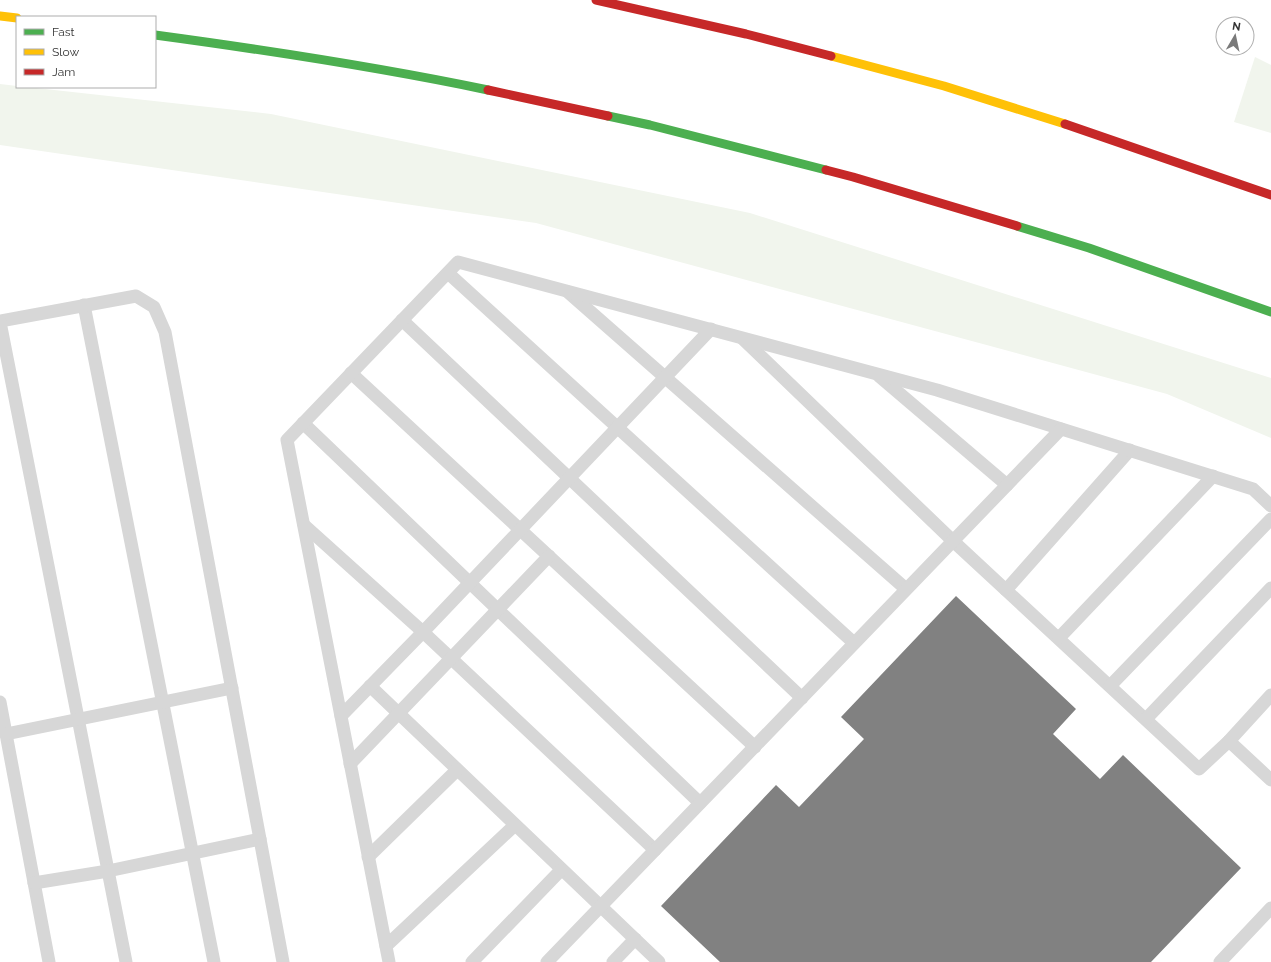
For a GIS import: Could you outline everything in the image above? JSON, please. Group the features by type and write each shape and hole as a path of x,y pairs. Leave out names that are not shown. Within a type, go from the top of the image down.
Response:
{"highway":[{"path":"596,0 757,37 865,64 992,101 1119,142 1271,195"},
{"path":"0,16 16,18"},
{"path":"156,34 265,50 444,81 650,125 853,177 1089,248 1271,312"}],"lane":[{"path":"389,962 287,440 458,262 937,390 1252,489 1271,506"},
{"path":"448,273 854,642"},
{"path":"566,290 906,589"},
{"path":"126,962 0,322 136,296 154,307 165,332 283,962"},
{"path":"84,305 214,962"},
{"path":"402,320 802,698"},
{"path":"340,716 470,583 711,329"},
{"path":"741,338 1006,590 1199,768 1229,741 1271,695"},
{"path":"351,372 755,747"},
{"path":"877,374 1007,485"},
{"path":"303,423 700,803"},
{"path":"547,962 1061,429"},
{"path":"1006,590 1130,450"},
{"path":"1059,638 1213,476"},
{"path":"1110,686 1271,519"},
{"path":"304,524 451,658 655,850"},
{"path":"350,764 549,556"},
{"path":"1146,719 1271,588"},
{"path":"370,686 659,962"},
{"path":"6,734 232,688"},
{"path":"0,702 49,962"},
{"path":"1229,741 1271,780"},
{"path":"368,857 457,770"},
{"path":"386,946 515,825"},
{"path":"34,883 108,871 260,839"},
{"path":"472,962 561,870"},
{"path":"1220,962 1271,908"},
{"path":"613,962 635,939"}],"shaded area":[{"path":"1255,57 1271,65 1271,133 1234,122"},
{"path":"0,84 16,86 16,88 36,88 271,114 750,213 1271,378 1271,438 1167,394 536,223 0,145"}],"building":[{"path":"956,596 1076,709 1053,734 1100,779 1123,755 1241,868 1151,962 720,962 661,906 776,785 799,807 864,739 841,717"}],"traffic: fast":[{"path":"156,35 322,60 488,90"},
{"path":"608,116 650,125 826,170"},
{"path":"1017,226 1089,248 1271,312"}],"traffic: slow":[{"path":"0,16 16,18"},
{"path":"831,56 944,86 1065,124"}],"traffic: jam":[{"path":"596,0 746,34 831,56"},
{"path":"488,90 608,116"},
{"path":"1065,124 1271,195"},
{"path":"826,170 1017,226"}]}
